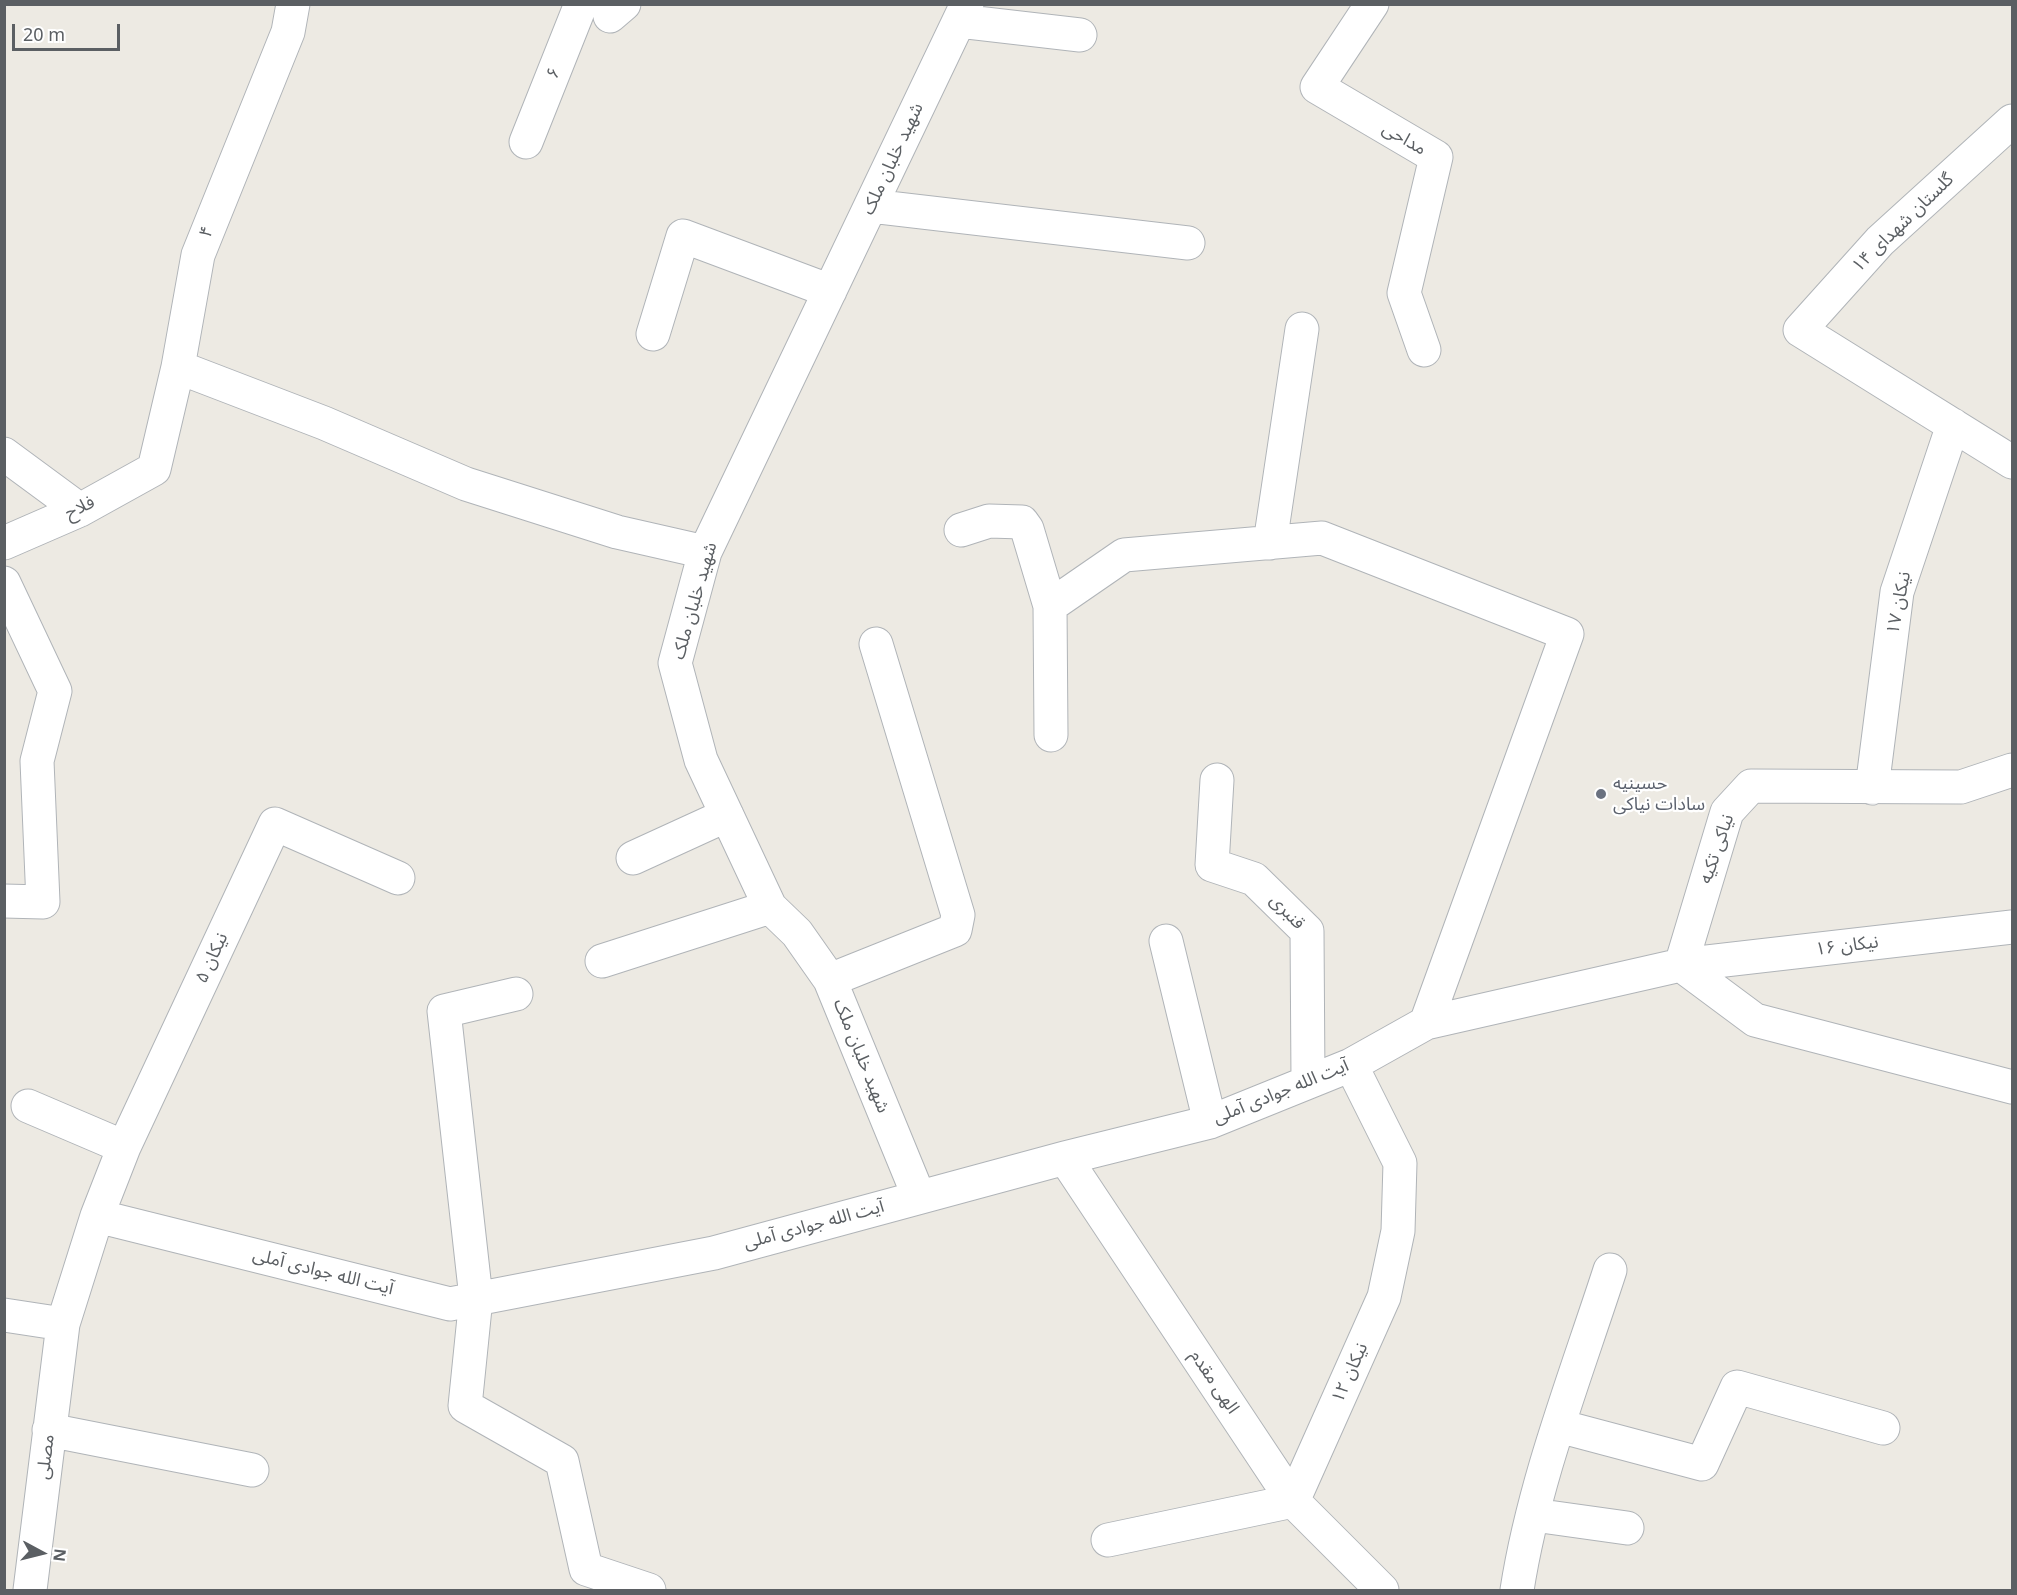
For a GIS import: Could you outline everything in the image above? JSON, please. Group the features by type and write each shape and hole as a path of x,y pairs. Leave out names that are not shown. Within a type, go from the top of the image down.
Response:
{"street":[{"name":"۴","path":"154,469 178,368 198,255 288,32 293,4"},
{"name":"مداحی","path":"1372,4 1317,87 1436,157 1404,293 1424,350"},
{"name":"۶","path":"526,142 605,8"},
{"path":"963,13 1080,35"},
{"name":"شهید خلبان ملک","path":"919,1197 830,980 796,933 770,907 701,760 675,663 705,552 963,13"},
{"name":"گلستان شهدای ۱۴","path":"1953,425 1800,330 1880,241 2013,121"},
{"path":"871,206 1188,243"},
{"path":"653,334 683,236 830,291"},
{"path":"1270,543 1302,329"},
{"path":"178,368 324,423 466,484 617,532 705,552"},
{"path":"1953,425 2013,462"},
{"name":"نیکان ۱۷","path":"1872,788 1897,592 1953,425"},
{"path":"4,454 80,510"},
{"name":"فلاح","path":"4,543 80,510 154,469"},
{"path":"961,530 989,521 1022,522 1027,529 1050,606 1051,735"},
{"path":"1050,606 1124,555 1322,538 1567,634 1426,1023"},
{"path":"4,583 55,691 37,761 43,902 4,901"},
{"path":"830,980 955,930 958,924 958,915 876,644"},
{"name":"نیاکی تکیه","path":"1681,965 1727,812 1751,786 1872,788 1961,786 2013,770"},
{"name":"قنبری","path":"1217,780 1212,865 1254,879 1307,931 1308,1080"},
{"path":"633,858 727,815"},
{"name":"نیکان ۵","path":"97,1216 124,1146 275,824 398,878"},
{"path":"602,962 770,907"},
{"name":"نیکان ۱۶","path":"1681,965 2013,927"},
{"path":"1167,940 1210,1122"},
{"path":"1681,965 1755,1020 2013,1087"},
{"name":"آیت الله جوادی آملی","path":"97,1216 450,1304 714,1253 1065,1158 1210,1122 1308,1080 1351,1065 1426,1023 1681,965"},
{"path":"516,994 444,1011 476,1298 465,1406 562,1461 586,1569 649,1590"},
{"name":"نیکان ۱۲","path":"1293,1502 1384,1297 1398,1231 1400,1163 1351,1065"},
{"path":"28,1106 124,1146"},
{"name":"الهی مقدم","path":"1065,1158 1293,1502 1382,1590"},
{"path":"4,1315 63,1324 97,1216"},
{"path":"1517,1590 1522,1556 1559,1426 1610,1270"},
{"name":"مصلی","path":"30,1590 63,1324"},
{"path":"1559,1426 1702,1464 1737,1387 1883,1428"},
{"path":"50,1430 252,1470"},
{"path":"1108,1540 1293,1502"},
{"path":"1534,1515 1627,1528"}],"place":[{"name":"حسینیه سادات نیاکی","path":"1601,794"}]}
